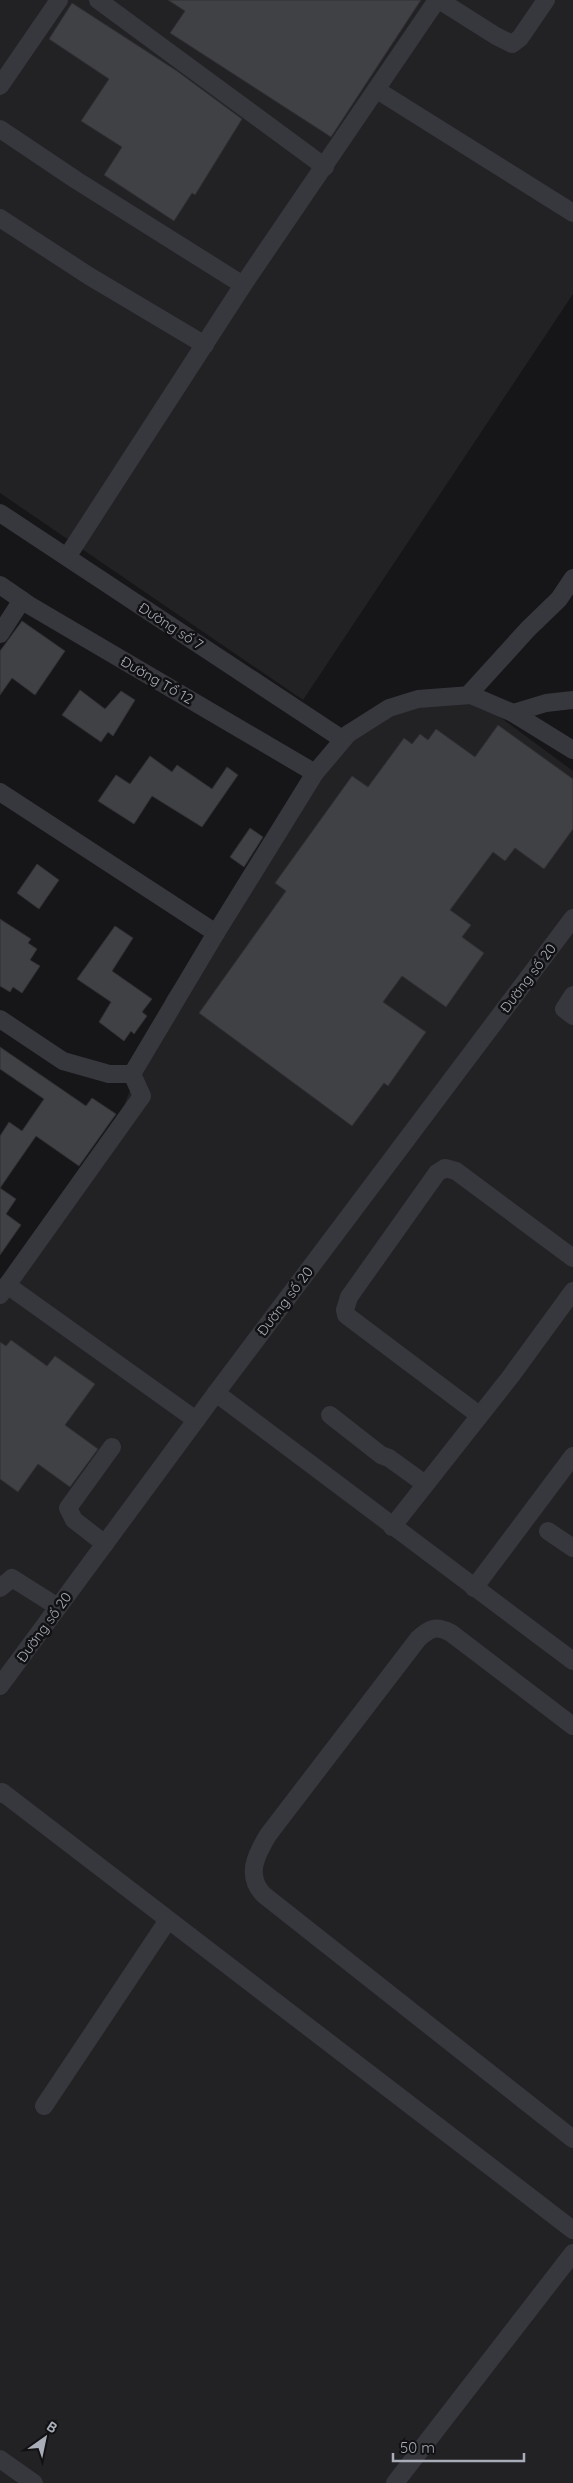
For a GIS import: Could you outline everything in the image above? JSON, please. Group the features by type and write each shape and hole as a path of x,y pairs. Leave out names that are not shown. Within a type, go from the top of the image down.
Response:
{"street":[{"path":"0,86 59,0"},
{"path":"98,0 325,167"},
{"path":"67,557 204,345 438,0 512,44 520,38 546,0"},
{"path":"377,90 573,213"},
{"path":"0,129 76,180 244,285"},
{"path":"0,218 89,276 204,345"},
{"name":"Đường số 7","path":"0,513 342,739"},
{"path":"468,695 528,629 559,599 573,578"},
{"name":"Đường Tổ 12","path":"0,585 22,600 315,772"},
{"path":"0,634 22,600"},
{"path":"132,1074 315,772 342,739 389,708 418,700 468,695 513,713 573,750"},
{"path":"513,713 546,703 573,700"},
{"path":"0,792 216,933"},
{"name":"Đường số 20","path":"0,1686 216,1393 573,918"},
{"path":"573,995 564,1009 573,1016"},
{"path":"0,1019 63,1061 109,1074 132,1074"},
{"path":"132,1074 142,1096 4,1290 196,1420"},
{"path":"479,1415 346,1315 345,1310 349,1298 437,1173 445,1168 456,1171 573,1258"},
{"path":"392,1527 573,1291"},
{"path":"216,1393 573,1662"},
{"path":"330,1415 376,1452 390,1458 425,1484"},
{"path":"105,1544 74,1520 68,1508 112,1447"},
{"path":"474,1588 573,1456"},
{"path":"548,1530 573,1548"},
{"path":"0,1588 12,1578 58,1607"},
{"path":"573,1726 452,1633 436,1627 428,1630 418,1639 268,1836 257,1857 253,1877 256,1887 264,1895 573,2139"},
{"path":"0,1794 2,1792 573,2230"},
{"path":"44,2106 168,1920"},
{"path":"395,2483 573,2253"},
{"path":"0,2459 34,2483"}],"shaded area":[{"path":"0,0 573,0 573,294 303,700 0,493"},
{"path":"477,700 573,771 573,2483 0,2483 0,1297 116,1126 167,996 345,746 383,715 422,704"}],"building":[{"path":"168,0 421,0 331,137 170,33 185,11"},
{"path":"72,3 177,71 242,119 195,195 192,193 174,221 104,175 122,147 81,121 109,79 49,39"},
{"path":"22,621 65,651 35,695 12,678 0,695 0,651"},
{"path":"80,690 105,709 121,691 135,700 113,736 108,732 101,742 62,715"},
{"path":"498,725 573,779 573,829 544,869 515,848 505,861 493,852 450,910 471,925 462,937 484,953 446,1007 402,976 383,1002 426,1032 388,1086 384,1083 352,1126 199,1013 286,891 275,883 352,776 368,787 404,738 412,744 420,734 428,740 436,729 475,757"},
{"path":"150,756 172,772 177,765 212,789 227,767 238,775 202,827 152,796 134,824 98,801 116,775 130,784"},
{"path":"250,828 263,837 244,867 230,857"},
{"path":"37,864 59,880 39,909 17,893"},
{"path":"0,919 31,939 28,943 37,949 30,960 40,966 22,993 13,987 10,992 0,986"},
{"path":"115,926 133,938 112,971 152,999 142,1012 147,1016 134,1034 131,1031 124,1041 99,1022 111,1002 77,979"},
{"path":"0,1047 86,1106 92,1098 116,1114 79,1166 36,1136 0,1188 0,1136 9,1122 22,1131 44,1099 0,1069"},
{"path":"0,1188 16,1199 6,1214 21,1225 0,1255"},
{"path":"11,1340 47,1366 55,1356 95,1384 65,1425 98,1449 70,1487 38,1464 18,1492 0,1479 0,1342 6,1346"}]}
